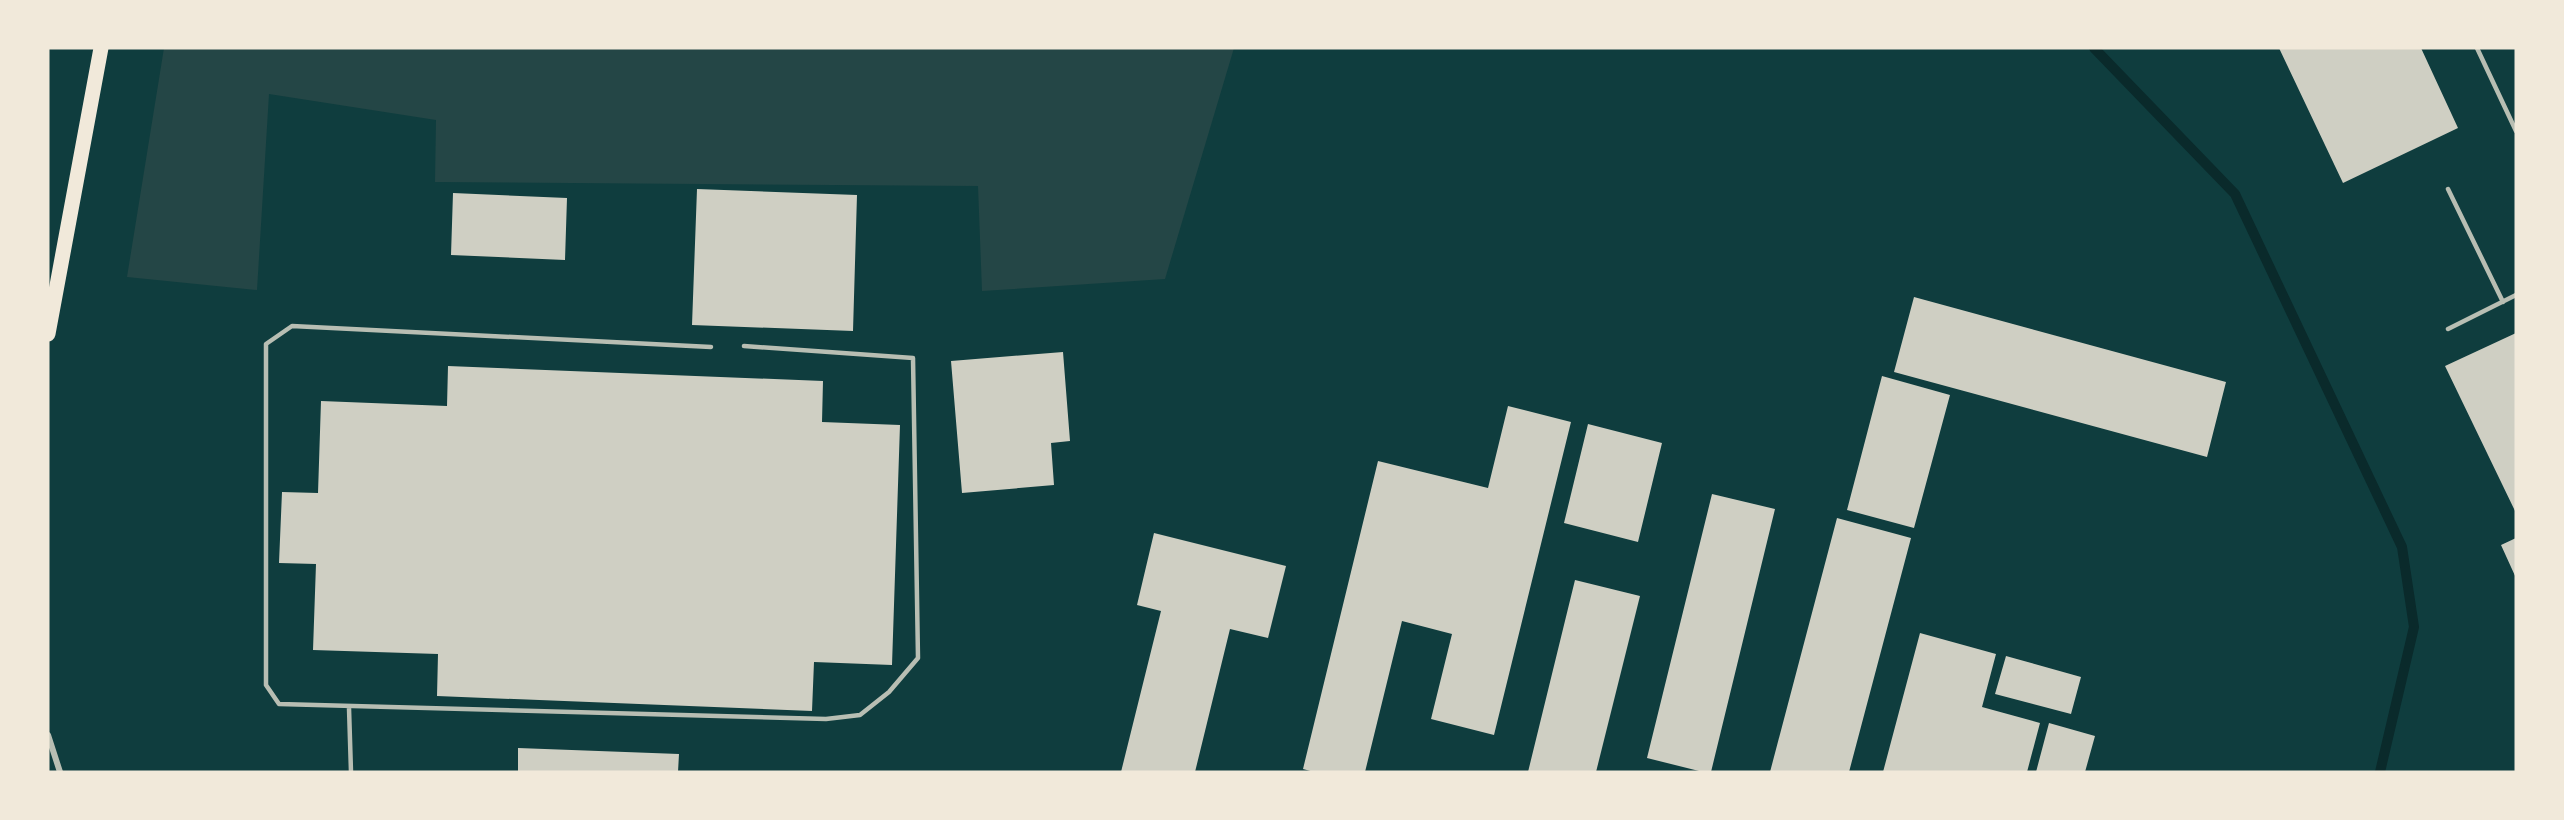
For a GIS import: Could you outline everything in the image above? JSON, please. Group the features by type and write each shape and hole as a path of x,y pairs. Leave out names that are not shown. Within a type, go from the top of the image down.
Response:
{"main road":[{"path":"48,334 101,48"}],"street":[{"path":"48,735 60,772"}],"lane":[{"path":"2477,48 2516,131"},
{"path":"2448,189 2503,302"},
{"path":"2448,329 2516,295"},
{"path":"711,347 292,326 266,344 266,685 279,704 349,708 826,718 860,715 889,692 918,658 913,358 744,346"},
{"path":"349,708 351,772"}],"shaded area":[{"path":"164,48 1234,48 1165,279 982,291 978,186 435,182 436,120 269,94 257,290 127,277"}],"building":[{"path":"2279,48 2421,48 2458,128 2343,183"},
{"path":"697,189 857,195 853,331 692,325"},
{"path":"453,193 567,198 565,260 451,255"},
{"path":"1914,297 2226,382 2207,457 1894,372"},
{"path":"2516,333 2516,513 2445,366"},
{"path":"1063,352 1070,441 1051,443 1054,485 962,493 951,361"},
{"path":"448,366 823,381 822,422 900,425 892,665 814,662 812,711 437,696 438,654 313,650 316,564 279,563 282,492 318,493 321,401 447,406"},
{"path":"1882,376 1950,395 1914,528 1847,510"},
{"path":"1508,406 1571,422 1494,735 1431,719 1452,634 1402,621 1365,772 1314,772 1303,769 1378,461 1488,488"},
{"path":"1588,424 1662,443 1638,542 1564,523"},
{"path":"1712,494 1775,509 1711,772 1703,772 1647,758"},
{"path":"1837,518 1911,538 1849,772 1770,772"},
{"path":"1154,533 1286,566 1268,638 1230,629 1195,772 1121,772 1161,611 1137,605"},
{"path":"2516,538 2516,578 2501,545"},
{"path":"1575,580 1640,596 1596,772 1528,772"},
{"path":"1920,633 1996,654 1982,707 2040,723 2027,772 1883,772"},
{"path":"2006,656 2081,677 2071,714 1995,694"},
{"path":"2049,723 2095,736 2085,772 2036,772"},
{"path":"518,748 679,754 678,772 518,772"}],"waterway":[{"path":"2094,48 2235,194 2402,547 2414,627 2380,772"}]}
